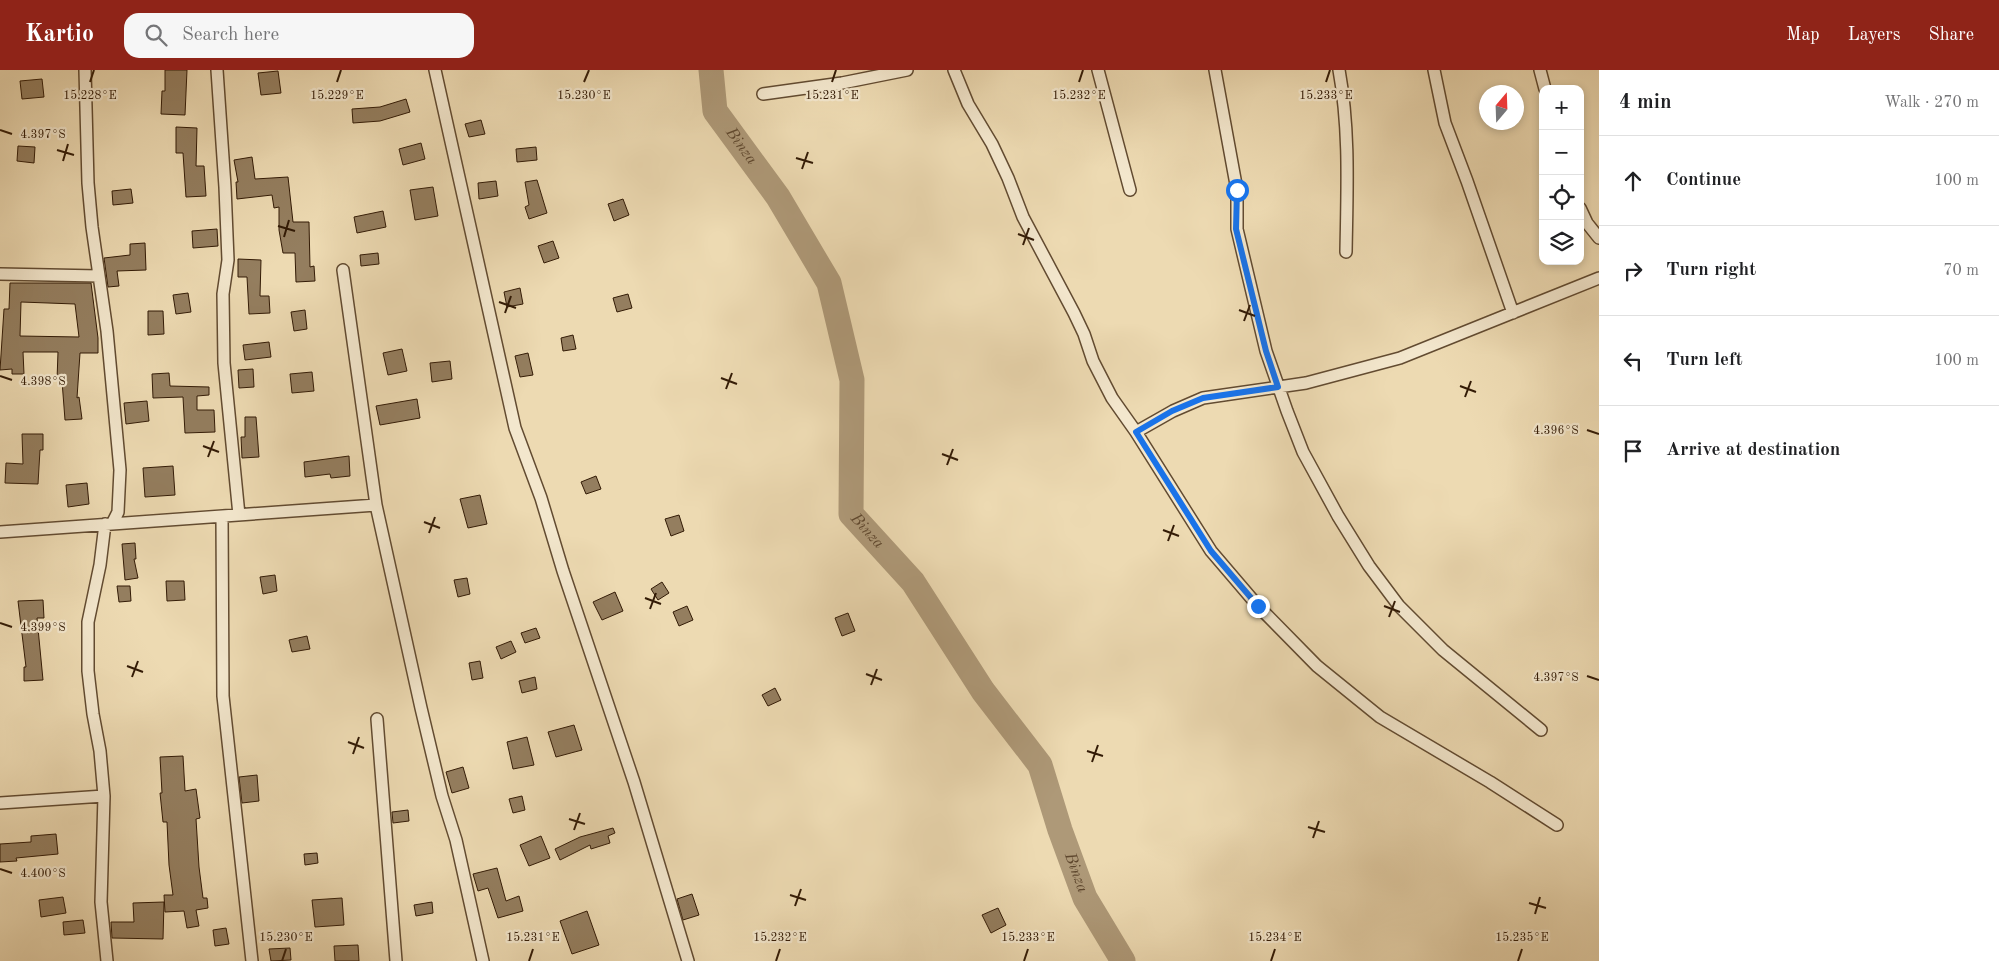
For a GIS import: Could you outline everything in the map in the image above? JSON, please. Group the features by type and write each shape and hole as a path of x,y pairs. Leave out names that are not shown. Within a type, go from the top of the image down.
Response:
{"street":[{"path":"86,70 88,184 107,331 120,470 118,512 109,524 88,622 88,661 104,796 101,902 107,961"},
{"path":"217,70 228,260 223,294 224,363 239,515"},
{"path":"435,70 515,428 541,498 563,571 634,782 688,961"},
{"path":"763,94 907,70"},
{"path":"954,70 968,104 992,144 1008,178 1023,217 1074,312 1093,361 1108,390 1211,551 1258,606 1318,666 1380,717 1490,782 1557,825"},
{"path":"1098,70 1130,190"},
{"path":"1215,70 1237,190 1236,229 1266,351 1304,452 1338,516 1369,566 1399,606 1443,650 1541,730"},
{"path":"1339,70 1343,91 1347,172 1346,252"},
{"path":"1434,70 1445,123 1513,313"},
{"path":"1540,70 1544,85"},
{"path":"1584,217 1599,238"},
{"path":"343,270 376,505 421,708 442,796 456,840 483,961"},
{"path":"0,274 99,276"},
{"path":"1136,432 1172,411 1203,398 1306,383 1400,358 1599,278"},
{"path":"0,532 376,505"},
{"path":"222,517 223,696 252,961"},
{"path":"377,719 396,961"},
{"path":"0,804 104,796"}],"building":[{"path":"165,70 187,70 185,115 161,114 162,91 165,91"},
{"path":"278,71 281,93 261,95 258,73"},
{"path":"42,79 44,97 22,99 20,81"},
{"path":"406,99 410,112 380,121 353,123 352,109 380,107"},
{"path":"481,120 485,134 469,137 465,124"},
{"path":"176,127 197,128 196,166 204,166 206,196 186,197 183,153 176,153"},
{"path":"421,143 425,159 403,165 399,149"},
{"path":"18,146 35,147 34,163 17,161"},
{"path":"536,147 537,160 517,162 516,149"},
{"path":"252,157 255,179 288,177 293,222 309,222 310,267 314,266 315,281 296,282 295,253 283,253 279,230 279,207 274,208 272,195 237,199 236,182 238,182 234,160"},
{"path":"537,180 547,213 529,219 525,207 529,205 525,182"},
{"path":"496,181 498,196 479,199 478,183"},
{"path":"433,187 438,216 415,220 410,190"},
{"path":"131,189 133,203 113,205 112,191"},
{"path":"623,199 629,215 614,221 608,204"},
{"path":"383,211 386,227 357,233 354,217"},
{"path":"217,229 218,246 193,248 192,231"},
{"path":"553,241 559,258 544,263 538,246"},
{"path":"145,243 146,270 117,271 119,286 108,287 104,258 130,255 130,244"},
{"path":"378,253 379,264 361,266 360,255"},
{"path":"238,259 261,260 260,296 269,296 270,313 249,314 247,277 238,277"},
{"path":"10,283 91,283 98,353 80,353 77,398 79,397 82,419 65,420 62,381 57,380 58,352 23,352 24,374 12,374 12,369 0,370 4,309 9,309","holes":["21,302 75,304 79,337 20,336"]},
{"path":"520,288 523,304 507,307 504,292"},
{"path":"188,293 191,312 176,314 173,295"},
{"path":"628,294 632,308 617,312 613,298"},
{"path":"305,310 307,329 294,331 291,312"},
{"path":"148,311 163,311 164,334 148,335"},
{"path":"573,335 576,349 563,351 561,338"},
{"path":"269,342 271,357 245,360 243,345"},
{"path":"402,349 407,371 388,375 383,353"},
{"path":"528,353 533,375 520,377 515,356"},
{"path":"450,361 452,379 432,382 430,363"},
{"path":"253,369 254,387 239,388 238,370"},
{"path":"312,372 314,391 292,393 290,374"},
{"path":"169,373 170,386 209,387 209,395 197,396 197,410 214,410 215,432 185,433 183,397 153,398 152,374"},
{"path":"417,399 420,418 380,425 376,406"},
{"path":"147,401 149,421 126,424 124,403"},
{"path":"245,417 256,417 259,457 242,458 241,437 245,437"},
{"path":"22,434 43,434 43,450 40,450 38,484 5,483 6,463 23,464"},
{"path":"349,456 350,476 331,478 330,474 305,477 304,462"},
{"path":"173,466 175,495 145,497 143,468"},
{"path":"596,476 601,489 586,494 581,482"},
{"path":"87,483 89,504 68,507 66,485"},
{"path":"480,495 487,524 468,528 460,499"},
{"path":"679,515 684,531 671,536 665,519"},
{"path":"135,543 136,559 134,559 138,578 125,580 122,544"},
{"path":"275,575 277,591 263,594 260,577"},
{"path":"467,578 470,594 458,597 454,580"},
{"path":"166,581 184,581 185,600 167,601"},
{"path":"662,582 669,593 658,600 651,589"},
{"path":"117,586 130,586 131,601 119,602"},
{"path":"615,592 623,611 602,620 593,602"},
{"path":"43,600 44,618 37,618 43,680 24,681 24,667 26,667 18,601"},
{"path":"687,606 693,620 679,626 673,612"},
{"path":"848,613 855,631 842,636 835,618"},
{"path":"536,628 540,638 525,643 521,633"},
{"path":"307,636 310,649 292,652 289,640"},
{"path":"511,641 516,652 501,659 496,647"},
{"path":"480,661 483,678 472,680 469,663"},
{"path":"535,677 537,689 522,693 519,681"},
{"path":"775,688 781,700 768,706 762,695"},
{"path":"574,725 582,750 556,757 548,732"},
{"path":"527,737 534,765 513,769 507,742"},
{"path":"183,756 185,791 196,789 200,818 196,819 199,867 203,898 207,898 208,908 196,910 199,926 187,928 184,911 165,912 164,895 173,895 169,865 167,822 163,822 160,793 162,793 160,757"},
{"path":"463,767 469,788 452,793 446,772"},
{"path":"257,775 259,801 242,803 239,777"},
{"path":"522,796 525,810 513,813 509,799"},
{"path":"408,810 409,821 393,823 392,812"},
{"path":"613,828 615,833 608,836 610,843 591,849 590,845 560,860 555,849 580,837"},
{"path":"56,834 58,854 16,858 17,861 0,862 0,844 31,842 31,836"},
{"path":"541,836 550,858 529,866 520,845"},
{"path":"317,853 318,863 305,865 304,854"},
{"path":"497,868 506,901 519,896 523,911 498,918 488,888 478,891 473,874"},
{"path":"692,894 699,915 683,920 677,899"},
{"path":"63,897 66,913 41,917 39,900"},
{"path":"342,898 344,925 315,927 312,900"},
{"path":"164,902 163,939 112,938 111,922 134,922 133,903"},
{"path":"432,902 433,913 416,916 414,905"},
{"path":"998,908 1006,925 991,933 982,915"},
{"path":"587,911 599,945 572,954 560,921"},
{"path":"83,920 85,933 64,935 63,922"},
{"path":"226,928 229,944 215,946 213,930"},
{"path":"358,945 359,961 335,961 334,946"},
{"path":"290,948 291,960 271,961 269,949"}],"waterway":[{"name":"Binza","path":"711,70 715,111 778,197 829,283 852,380 851,514 913,582 983,691 1040,765 1060,830 1085,898 1123,961"}],"route":[{"path":"1237,190 1236,229 1266,351 1278,387 1203,398 1172,411 1136,432 1211,551 1258,606"}]}
